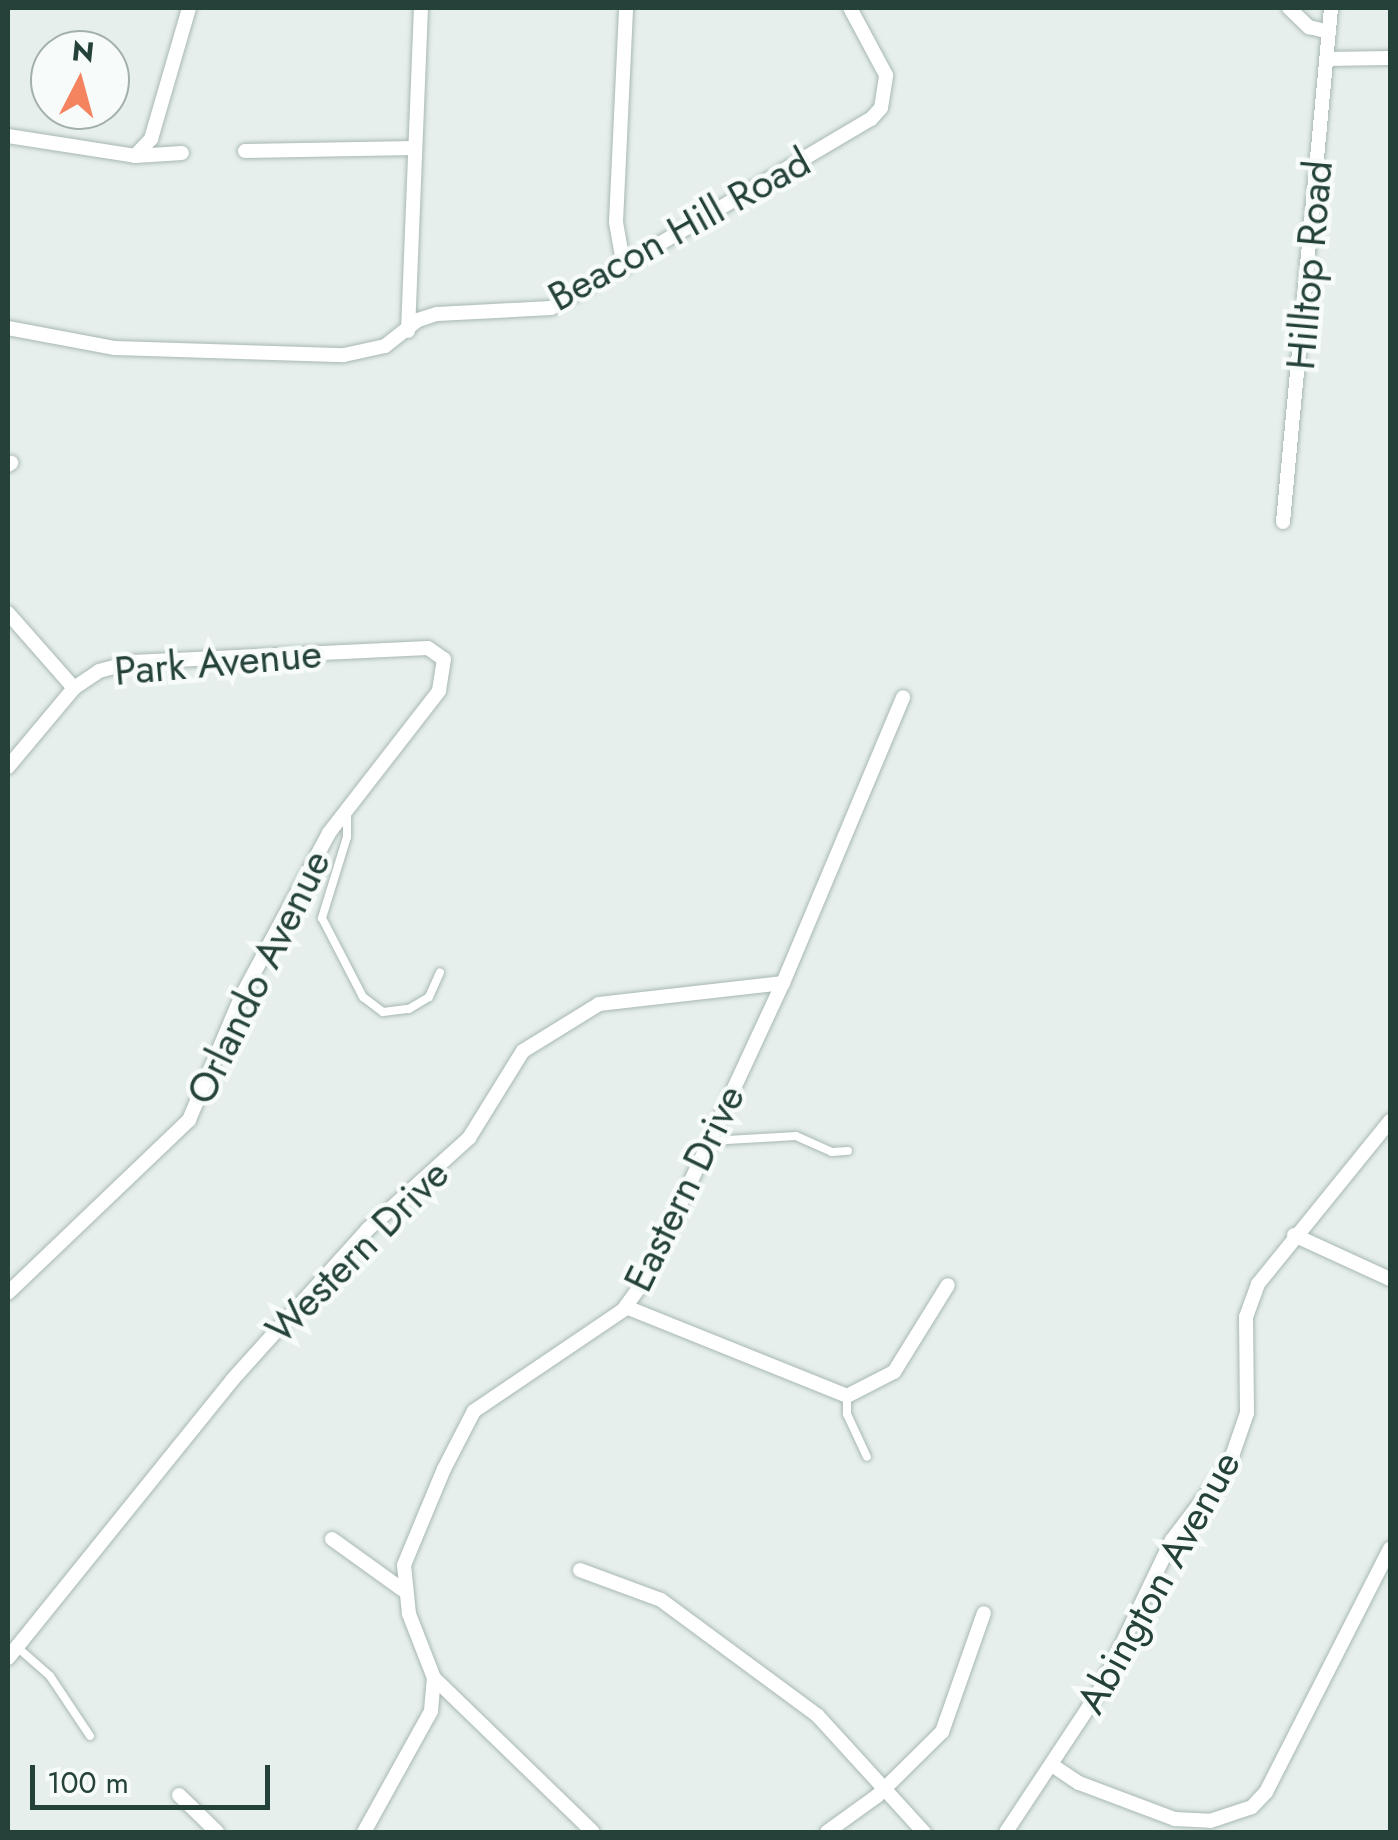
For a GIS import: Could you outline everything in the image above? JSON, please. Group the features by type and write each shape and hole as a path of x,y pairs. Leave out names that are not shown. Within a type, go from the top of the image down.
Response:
{"street":[{"path":"135,156 151,139 189,8"},
{"path":"408,330 421,8"},
{"path":"624,268 616,222 626,8"},
{"name":"Beacon Hill Road","path":"8,328 115,348 227,355 344,355 385,346 436,314 551,308 624,268 881,108 887,90 883,60 850,8"},
{"path":"1290,8 1309,27 1329,32"},
{"name":"Hilltop Road","path":"1283,522 1331,8"},
{"path":"1326,59 1390,58"},
{"path":"8,136 135,156 182,153"},
{"path":"245,151 415,148"},
{"path":"8,613 74,688"},
{"name":"Park Avenue","path":"8,767 74,688 99,671 132,662 428,648 444,659 442,682"},
{"name":"Orlando Avenue","path":"8,1293 188,1120 242,994 348,809 442,682"},
{"name":"Eastern Drive","path":"404,1590 404,1565 474,1411 626,1307 710,1141 782,984 903,697"},
{"name":"Western Drive","path":"12,1652 233,1379 368,1229 469,1138 523,1051 599,1004 782,984"},
{"name":"Abington Avenue","path":"1006,1832 1100,1690 1172,1540 1229,1465 1246,1413 1246,1317 1258,1284 1390,1121"},
{"path":"1294,1235 1390,1279"},
{"path":"626,1307 847,1396 894,1372 948,1284"},
{"path":"332,1539 404,1590 434,1678 431,1711 364,1832"},
{"path":"1052,1765 1079,1783 1175,1819 1210,1822 1252,1807 1266,1792 1390,1548"},
{"path":"580,1570 661,1600 817,1715 924,1832"},
{"path":"827,1832 886,1788 942,1732 984,1612"},
{"path":"434,1678 593,1832"},
{"path":"179,1795 218,1832"}],"lane":[{"path":"348,809 347,837 322,918 364,997 383,1012 409,1009 428,997 440,972"},
{"path":"710,1141 796,1136 832,1152 848,1151"},
{"path":"847,1396 847,1414 867,1457"},
{"path":"12,1652 50,1676 90,1736"}]}
